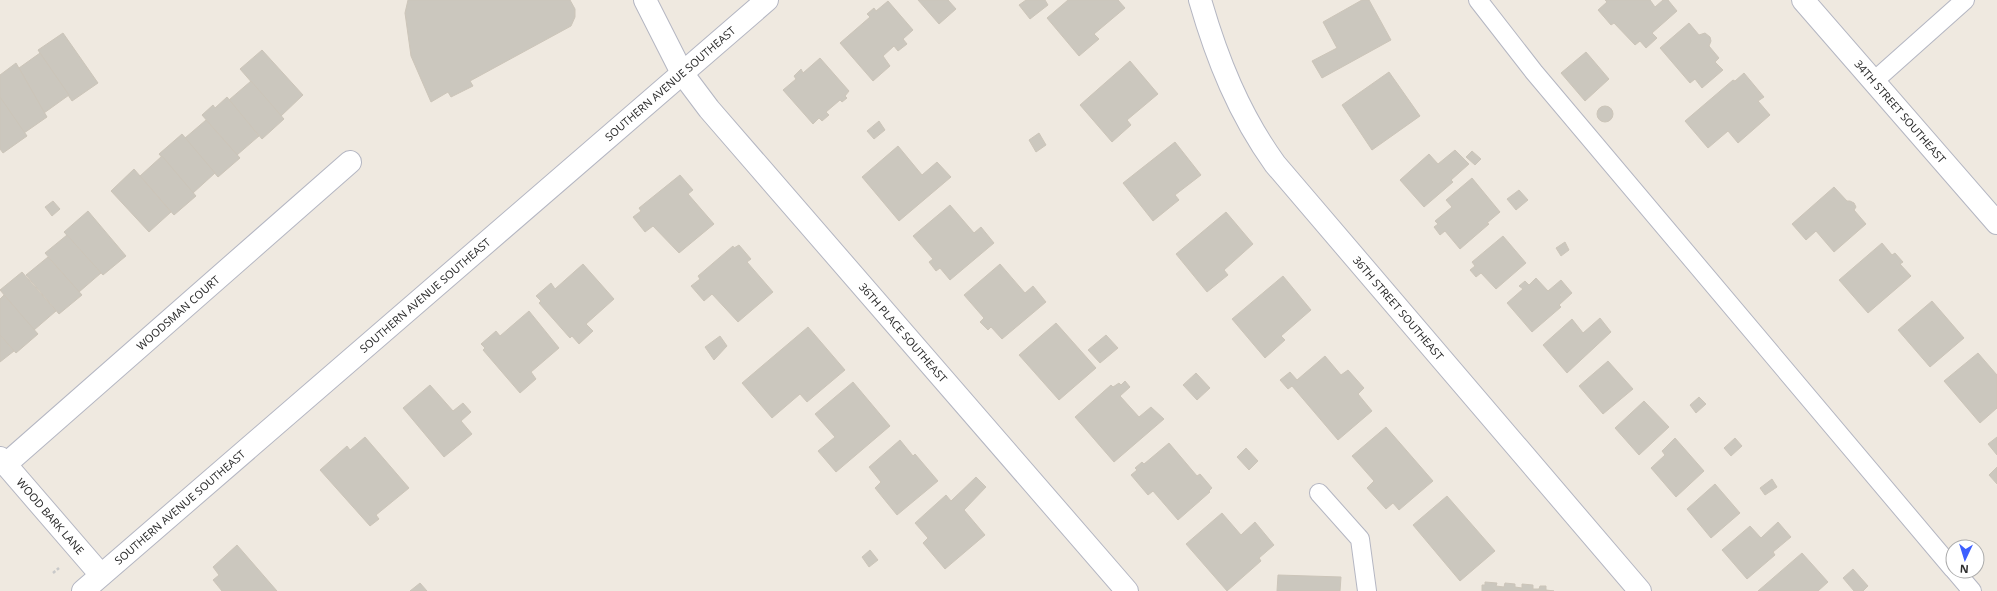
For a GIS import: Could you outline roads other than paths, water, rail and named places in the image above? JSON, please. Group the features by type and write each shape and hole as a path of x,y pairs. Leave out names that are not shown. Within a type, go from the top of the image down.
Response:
{"street":[{"name":"36TH PLACE SOUTHEAST","path":"645,0 682,73 717,118 1127,591"},
{"name":"SOUTHERN AVENUE SOUTHEAST","path":"83,591 767,0"},
{"name":"36TH STREET SOUTHEAST","path":"1200,0 1213,44 1233,94 1248,123 1275,164 1640,591"},
{"name":"34TH STREET SOUTHEAST","path":"1803,0 1997,223"},
{"name":"WOODSMAN COURT","path":"3,461 350,162"},
{"name":"WOOD BARK LANE","path":"3,461 101,575"}],"lane":[{"path":"1478,0 1534,72 1945,560"},
{"path":"1873,82 1965,0"},
{"path":"1319,493 1360,539 1367,591"},
{"path":"1962,579 1972,591"}]}
